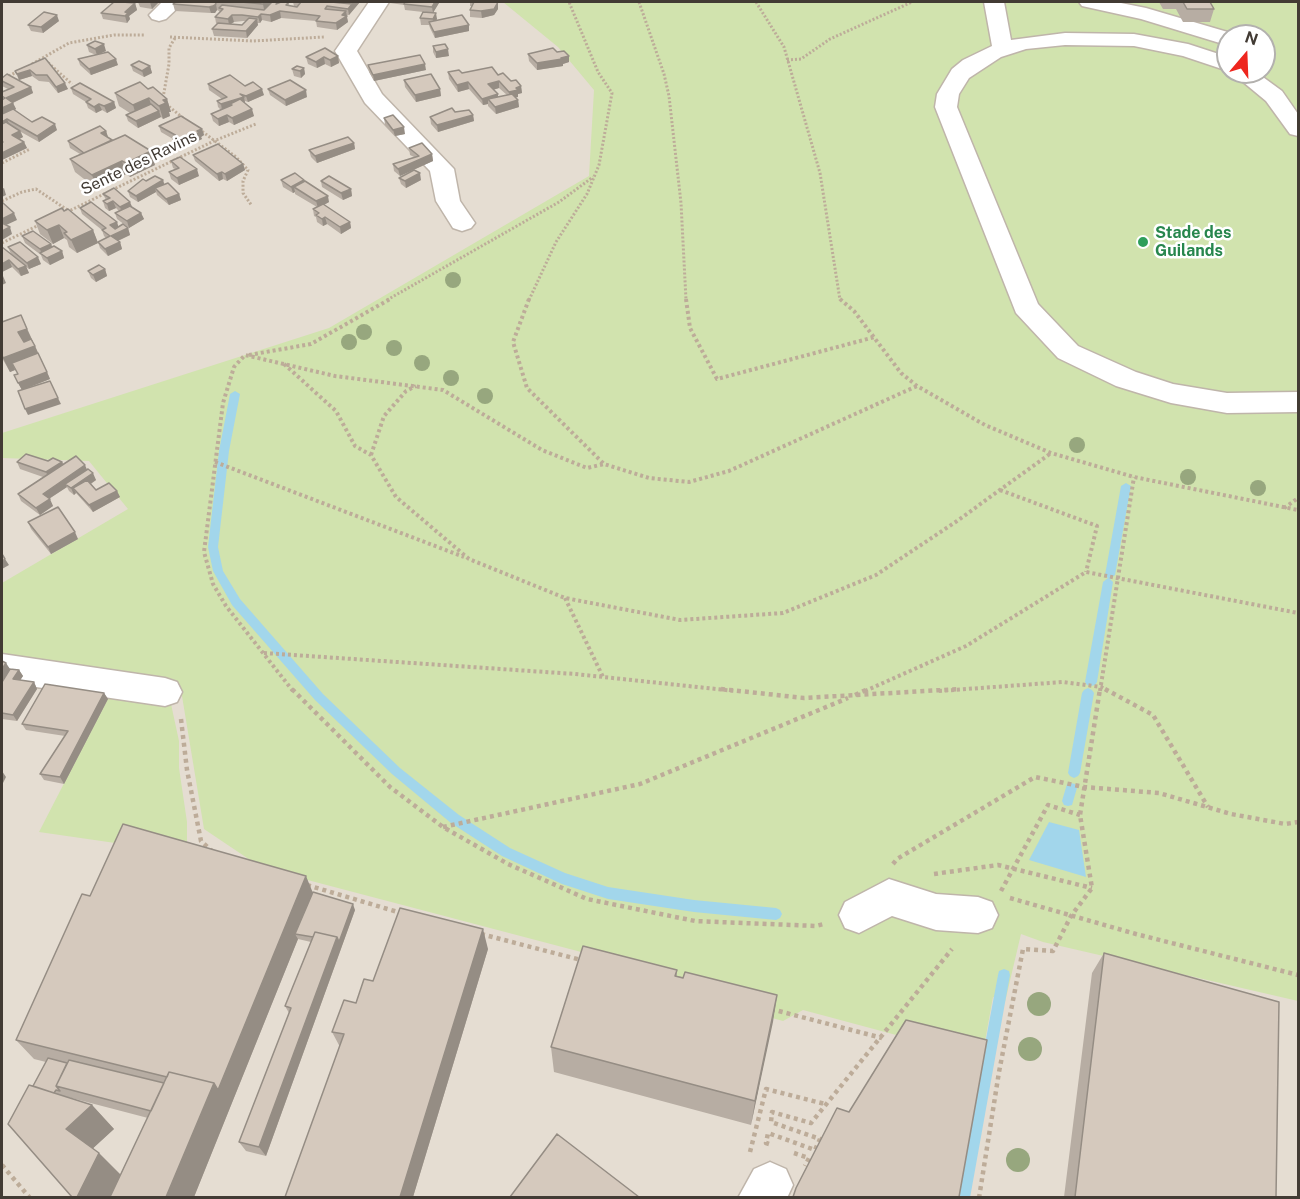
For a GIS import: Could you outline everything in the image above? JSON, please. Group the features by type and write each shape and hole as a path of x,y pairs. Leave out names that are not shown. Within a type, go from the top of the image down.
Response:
{"street":[{"path":"379,2 346,51 373,98 442,169 448,201 462,223"},
{"path":"994,2 1000,42 1006,48"},
{"path":"1089,2 1199,29 1216,35"},
{"path":"1188,50 1199,29"},
{"path":"1216,60 1188,50 1134,40 1065,39 1006,48 993,52 960,74 948,94 946,107 1026,308 1046,332 1068,352 1126,379 1171,393 1227,403 1299,402"},
{"path":"1258,84 1274,96 1299,129"},
{"path":"2,668 165,692"},
{"path":"874,906 936,912 988,905"}],"path":[{"path":"569,2 598,72 612,93 599,165 587,194 556,242 526,306 513,342 527,388 604,464 649,478 689,482 729,471 916,386"},
{"path":"639,2 664,74 669,96 681,203 687,317 690,328 717,379 875,337"},
{"path":"756,2 784,47 788,60 819,172 840,301 854,311 901,373 916,386 985,424 1051,453 1134,477 1299,510"},
{"path":"788,60 801,59 830,39 912,2"},
{"path":"2,80 69,43 114,35 146,36"},
{"path":"165,37 253,41 355,35"},
{"path":"175,38 169,48 169,63 162,93 163,102 175,114 187,120"},
{"path":"41,59 50,63 72,84"},
{"name":"Sente des Ravins","path":"59,215 216,140 256,124"},
{"path":"196,127 216,140 248,170 243,181 243,193 252,206"},
{"path":"2,163 30,149"},
{"path":"594,177 549,208 311,344 245,355 234,367 223,403 204,552 213,584 226,606 294,692 382,779 443,827 508,864 586,899 695,921 816,926 874,906 926,875 998,865 1092,888"},
{"path":"2,201 22,192 36,189 69,211"},
{"path":"2,243 50,220"},
{"path":"245,355 335,375 443,390 542,450 587,468 604,464"},
{"path":"283,364 336,411 355,446 371,455 396,497 469,559"},
{"path":"371,455 384,416 406,391 418,385"},
{"path":"215,462 565,598 680,620 783,613 876,575 1051,453"},
{"path":"979,1197 999,1072 1023,949 1053,951 1071,916 1092,888 1080,815 1134,477"},
{"path":"999,490 1097,526 1086,572"},
{"path":"1283,508 1299,498"},
{"path":"443,827 640,784 851,697 966,646 1086,572 1299,613"},
{"path":"565,598 603,677"},
{"path":"263,653 603,677 804,698 851,697 1063,682 1101,687 1153,715 1208,807"},
{"path":"165,692 179,705 187,770 201,841 219,857"},
{"path":"874,906 897,859 1035,777 1084,787 1159,793 1208,807 1286,824 1299,822"},
{"path":"988,905 1014,868 1048,805 1080,815"},
{"path":"298,882 412,916"},
{"path":"1071,916 1299,975"},
{"path":"469,931 585,961"},
{"path":"769,1009 882,1038 811,1123 772,1112 771,1122 820,1139 815,1150 768,1133 766,1143 773,1165"},
{"path":"773,1165 766,1089 825,1104"},
{"path":"2,1165 30,1197"}],"shaded area":[{"path":"2,2 1298,2 1298,1197 2,1197"}],"green space":[{"path":"503,2 1298,2 1298,1001 1043,942 1021,934 1005,1002 993,997 982,1058 803,1010 783,1021 639,981 623,963 262,868 204,829 181,690 2,662 2,583 128,509 89,461 2,458 2,433 329,328 589,176 594,90 558,47"},
{"path":"112,690 158,697 171,704 179,741 179,768 187,822 187,861 136,846 39,832"}],"water":[{"path":"1049,822 1079,830 1086,877 1029,860"}],"building":[{"path":"114,2 135,3 125,12 128,13 125,16 101,13"},
{"path":"176,2 215,2 216,4 209,7 173,4"},
{"path":"241,2 265,2 263,4"},
{"path":"272,2 279,2 276,4 289,2 286,5 297,7 301,2 352,4 348,9 327,6 325,9 346,11 342,15 347,16 336,23 316,21 320,16 280,11 270,15 261,14 258,17 232,15 228,19 215,17 223,9 219,8 222,5 264,10"},
{"path":"405,2 435,2 432,7 404,4"},
{"path":"474,2 498,2 494,9 481,11 470,10"},
{"path":"1183,2 1210,2 1214,9 1187,9"},
{"path":"44,12 57,15 41,27 28,25"},
{"path":"423,12 436,13 433,19 420,18"},
{"path":"462,15 469,25 434,32 429,22"},
{"path":"249,18 257,19 246,31 212,29 218,23 242,25"},
{"path":"95,41 104,44 95,49 87,45"},
{"path":"445,44 448,49 436,52 433,46"},
{"path":"325,48 338,56 330,60 324,57 316,62 306,57"},
{"path":"553,48 557,52 564,51 569,56 537,63 528,54"},
{"path":"108,52 116,59 89,69 78,59"},
{"path":"420,55 425,64 373,75 368,65"},
{"path":"45,58 65,83 56,87 47,75 36,75 30,70 17,74 15,71"},
{"path":"139,61 150,66 142,71 131,65"},
{"path":"297,66 304,68 300,71 292,69"},
{"path":"492,67 498,75 503,73 511,81 516,80 521,86 516,88 518,90 509,92 499,81 488,84 498,94 482,99 468,82 457,85 448,72 459,70 462,73"},
{"path":"7,74 31,87 6,98 13,103 2,108 2,100 5,98 2,92 14,87 2,81"},
{"path":"431,74 440,89 415,95 404,80"},
{"path":"230,75 245,86 253,82 262,89 246,96 240,94 244,97 221,104 217,101 227,97 208,84"},
{"path":"290,80 306,90 285,100 268,89"},
{"path":"140,82 148,89 153,87 167,99 163,100 166,103 159,106 149,98 133,105 115,93"},
{"path":"80,83 114,102 94,107 86,102 91,99 71,88"},
{"path":"512,94 518,100 495,107 488,99"},
{"path":"240,99 252,109 232,118 227,115 218,119 211,114 232,105 230,104"},
{"path":"151,104 159,111 136,121 126,115"},
{"path":"452,108 455,112 469,110 473,115 437,125 430,117"},
{"path":"13,109 32,122 42,117 55,124 37,136 7,119 2,122 2,114"},
{"path":"393,115 404,127 393,130 384,118"},
{"path":"181,116 202,129 179,143 173,139 177,136 159,126"},
{"path":"6,122 20,131 12,135 24,142 2,153 2,124"},
{"path":"100,126 106,131 101,133 112,140 84,153 68,141"},
{"path":"125,135 151,151 92,175 70,159"},
{"path":"348,137 354,143 315,156 309,150"},
{"path":"422,143 432,154 398,169 393,164 419,156 409,148"},
{"path":"218,144 243,164 225,174 222,172 217,174 193,155"},
{"path":"180,157 197,169 177,178 169,172 179,168 171,161"},
{"path":"414,170 420,173 405,181 399,178"},
{"path":"295,173 304,180 291,187 281,180"},
{"path":"155,176 163,180 136,196 128,191 143,179 146,181"},
{"path":"329,176 351,189 341,193 321,181"},
{"path":"305,181 328,196 316,201 294,187"},
{"path":"168,183 179,194 166,199 155,188"},
{"path":"114,188 130,202 120,207 113,201 107,204 103,201 110,198 103,194"},
{"path":"2,202 14,213 2,219"},
{"path":"91,202 117,222 110,225 115,229 123,224 128,228 111,236 120,242 105,249 98,242 110,236 102,230 106,228 80,208"},
{"path":"323,204 350,222 340,227 325,217 322,219 316,215 319,213 313,209"},
{"path":"130,206 141,213 127,221 115,213"},
{"path":"62,208 64,211 68,209 93,230 71,240 64,233 67,232 59,225 47,230 35,221"},
{"path":"2,223 10,227 2,231"},
{"path":"33,231 51,244 40,249 22,236"},
{"path":"20,242 38,257 27,263 8,247"},
{"path":"54,246 62,251 47,258 40,253"},
{"path":"2,247 26,266 18,269 9,260 2,264"},
{"path":"99,265 105,269 93,275 88,271"},
{"path":"21,315 27,329 18,332 24,342 31,339 35,346 3,358 2,322"},
{"path":"38,353 47,372 18,383 14,375 18,374 12,363"},
{"path":"50,381 58,398 25,409 18,391"},
{"path":"26,454 48,461 53,458 62,462 46,472 17,462"},
{"path":"76,456 85,465 43,494 50,499 36,508 18,494"},
{"path":"88,469 93,473 71,488 65,484"},
{"path":"87,480 96,490 109,483 117,491 89,505 73,488"},
{"path":"58,507 75,532 48,547 28,522"},
{"path":"10,669 19,670 13,679 34,682 13,715 2,713 2,682"},
{"path":"45,684 104,693 60,777 40,774 68,731 22,724"},
{"path":"123,824 306,876 218,1090 214,1083 169,1072 167,1077 16,1040 82,894 90,896"},
{"path":"313,892 353,904 339,942 337,937 315,932 313,937 295,934"},
{"path":"400,908 483,929 400,1197 285,1197 344,1034 332,1032 344,1000 356,1003 364,979 373,981"},
{"path":"315,932 337,937 259,1147 239,1142 291,1008 285,1006"},
{"path":"583,946 677,970 675,976 683,978 685,972 777,995 755,1101 551,1047"},
{"path":"1104,953 1279,1002 1276,1197 1075,1197"},
{"path":"906,1020 987,1040 959,1197 793,1197 837,1108 849,1112"},
{"path":"48,1058 67,1063 56,1086 60,1091 56,1090 54,1093 33,1086"},
{"path":"69,1060 164,1083 151,1111 56,1086"},
{"path":"169,1072 214,1083 166,1197 110,1197"},
{"path":"29,1085 92,1105 66,1129 99,1153 77,1197 72,1197 8,1124"},
{"path":"557,1134 639,1197 510,1197"}],"waterway":[{"path":"235,394 224,451 213,547 218,571 236,602 319,697 396,771 455,819 506,852 562,878 608,893 694,906 776,914"},
{"path":"1110,575 1126,486"},
{"path":"1091,682 1108,582"},
{"path":"1074,773 1088,693"},
{"path":"1068,801 1071,788"},
{"path":"963,1198 1004,975"}],"place":[{"name":"Stade des Guilands","path":"1143,242"}]}
